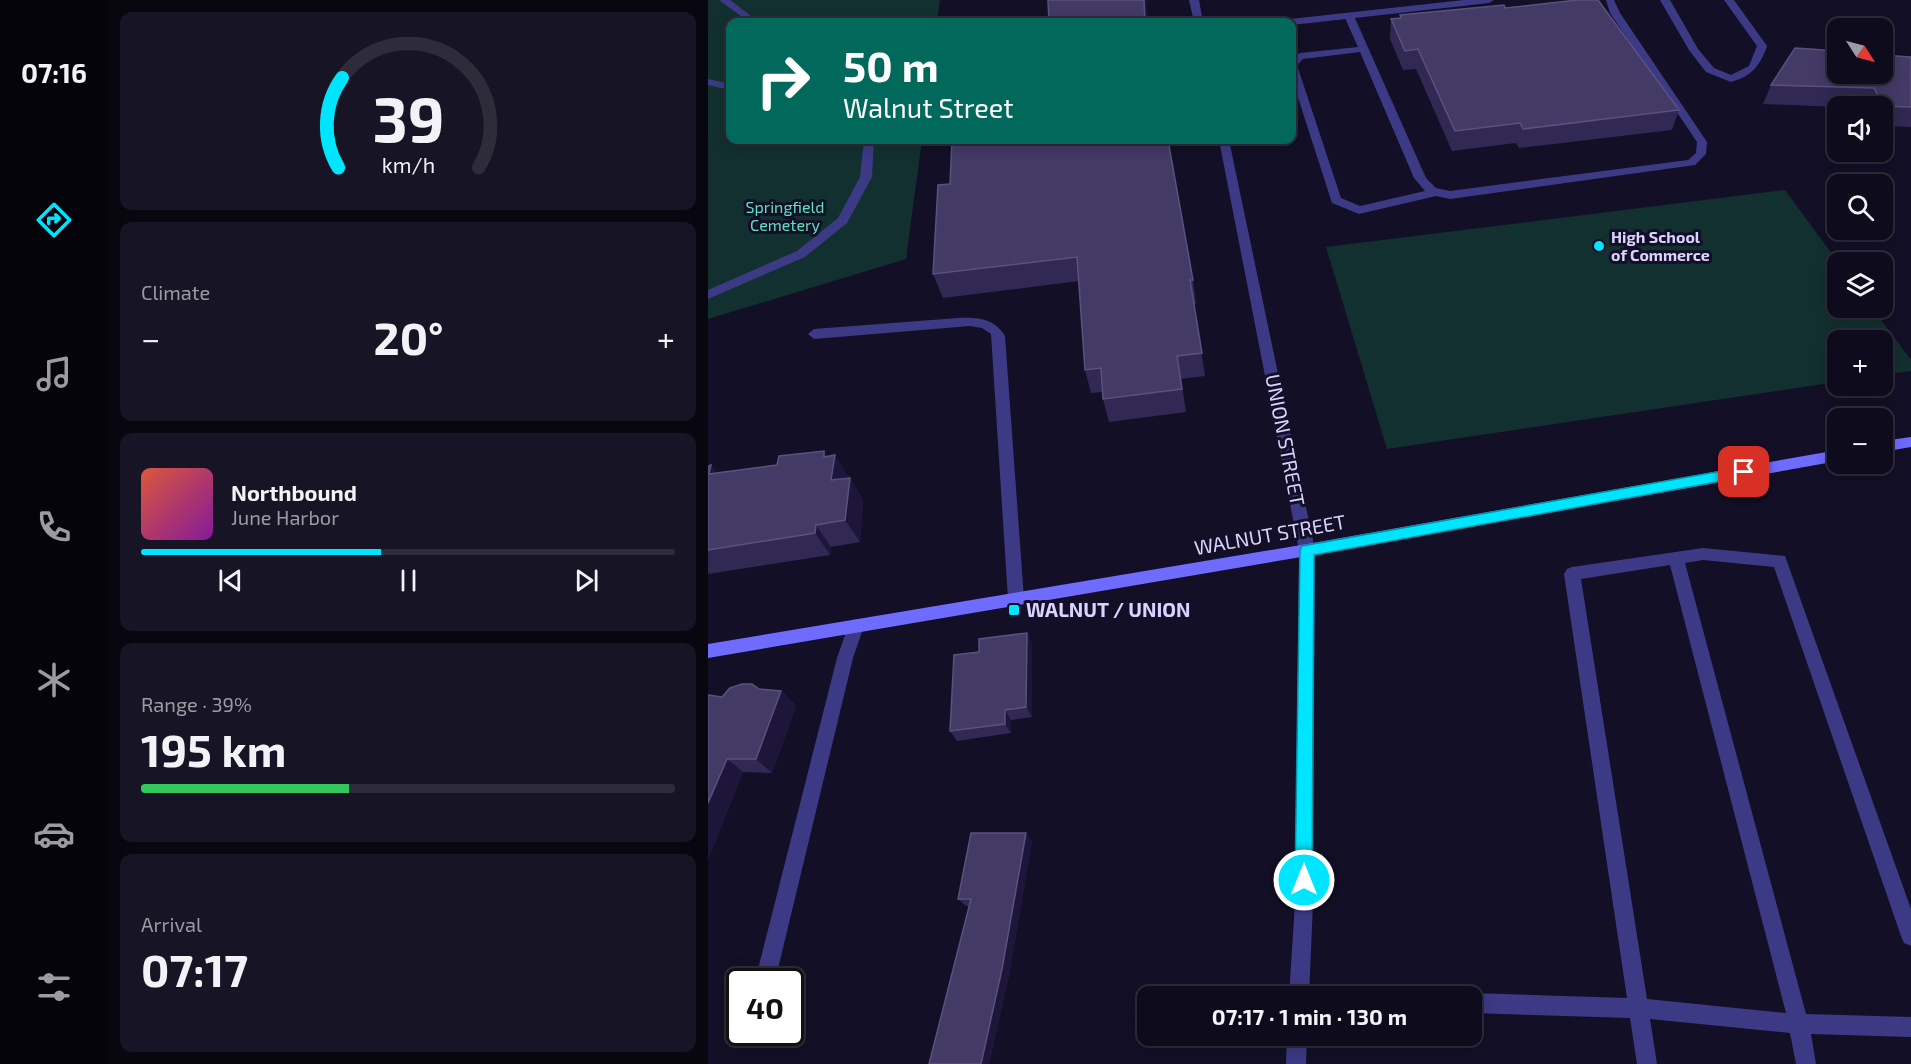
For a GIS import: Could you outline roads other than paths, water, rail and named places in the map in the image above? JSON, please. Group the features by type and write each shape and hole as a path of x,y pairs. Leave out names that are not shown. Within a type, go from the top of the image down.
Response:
{"main road":[{"path":"1893,445 1911,442"},
{"name":"WALNUT STREET","path":"708,651 1307,550 1827,457"}],"street":[{"path":"724,0 749,18"},
{"path":"736,8 743,0"},
{"path":"1194,0 1198,18"},
{"path":"1296,21 1489,0"},
{"path":"1665,0 1694,50 1710,70 1731,79 1747,74 1755,65 1762,46 1729,0"},
{"path":"1296,77 1336,200 1359,210 1434,193 1450,195 1691,163 1701,154 1702,142 1615,13 1610,1"},
{"path":"1349,16 1420,178 1426,188 1434,193"},
{"path":"1296,60 1300,56 1364,50"},
{"path":"708,82 726,86"},
{"path":"708,296 801,254 843,220 866,177 869,144"},
{"name":"UNION STREET","path":"1225,144 1307,550 1304,903 1300,986"},
{"path":"814,334 958,322 979,322 994,328 999,336 1016,599"},
{"path":"1647,1064 1572,574 1703,554 1780,561 1911,936"},
{"path":"1676,558 1798,1024 1806,1064"},
{"path":"768,968 845,658 856,626"},
{"path":"1482,1003 1639,1008 1798,1024 1911,1027"},
{"path":"1296,1064 1297,1046"}],"place":[{"name":"High School of Commerce","path":"1599,246"},
{"name":"WALNUT / UNION","path":"1014,610"}],"park label":[{"name":"Springfield Cemetery","path":"785,216"}]}
